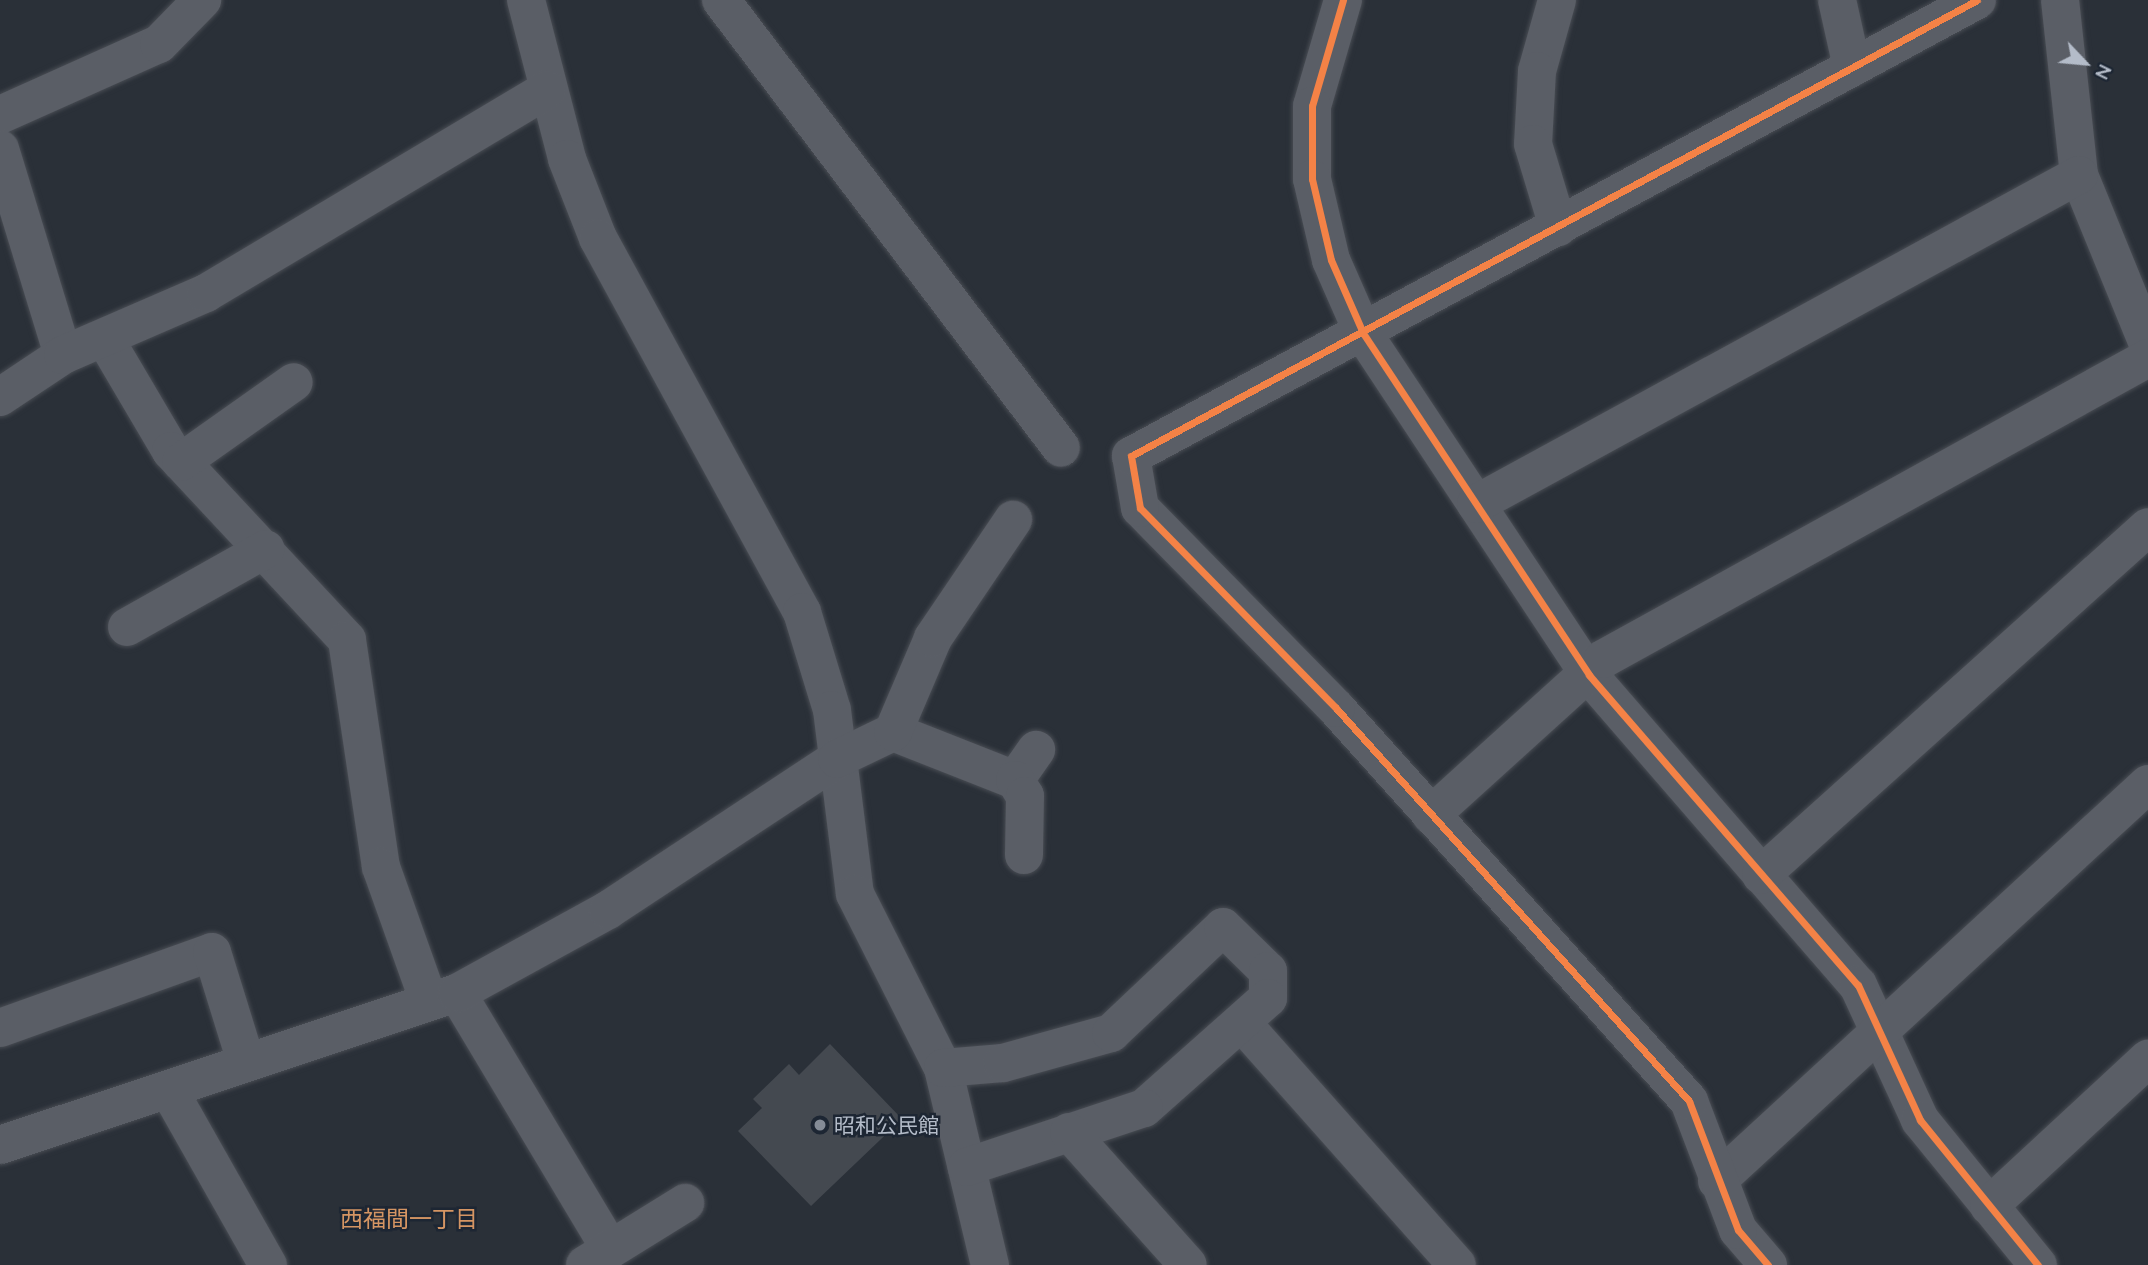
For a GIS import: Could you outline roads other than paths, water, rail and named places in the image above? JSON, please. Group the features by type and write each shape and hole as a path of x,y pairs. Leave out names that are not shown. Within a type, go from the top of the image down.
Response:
{"street":[{"path":"0,115 159,44 202,0"},
{"path":"526,0 547,90 598,238 803,612 832,710 855,894 943,1068 990,1265"},
{"path":"721,0 1061,448"},
{"path":"1343,0 1312,106 1312,179 1331,260 1363,333 1589,675 1858,985 1885,1032 1920,1120 2038,1265"},
{"path":"1557,0 1536,71 1533,144 1558,227"},
{"path":"1837,0 1852,67"},
{"path":"1768,1265 1738,1230 1717,1181 1689,1101 1431,815 1140,508 1131,456 1977,0"},
{"path":"2060,0 2078,175 2148,344"},
{"path":"0,397 63,355 206,293 547,90"},
{"path":"0,149 63,355"},
{"path":"1476,504 2078,175"},
{"path":"105,339 181,462 266,549 347,640 381,867 443,998 598,1257 685,1203"},
{"path":"1431,815 1589,675 1603,659 2148,358"},
{"path":"181,462 294,382"},
{"path":"0,1145 170,1092 246,1062 443,998 608,910 837,760 893,732 933,638 1013,520"},
{"path":"1761,875 2148,527"},
{"path":"127,627 266,549"},
{"path":"893,732 1026,765 1024,855"},
{"path":"1717,1181 1885,1032 2148,784"},
{"path":"943,1068 1003,1063 1111,1033 1223,927 1268,971 1268,998 1243,1024 1144,1108 967,1167"},
{"path":"0,1028 212,952 246,1062"},
{"path":"1243,1024 1457,1265"},
{"path":"1989,1206 2148,1059"},
{"path":"170,1092 268,1265"},
{"path":"1069,1132 1188,1265"}],"place":[{"name":"昭和公民館","path":"820,1125"}],"district":[{"name":"西福間一丁目","path":"409,1219"}]}
